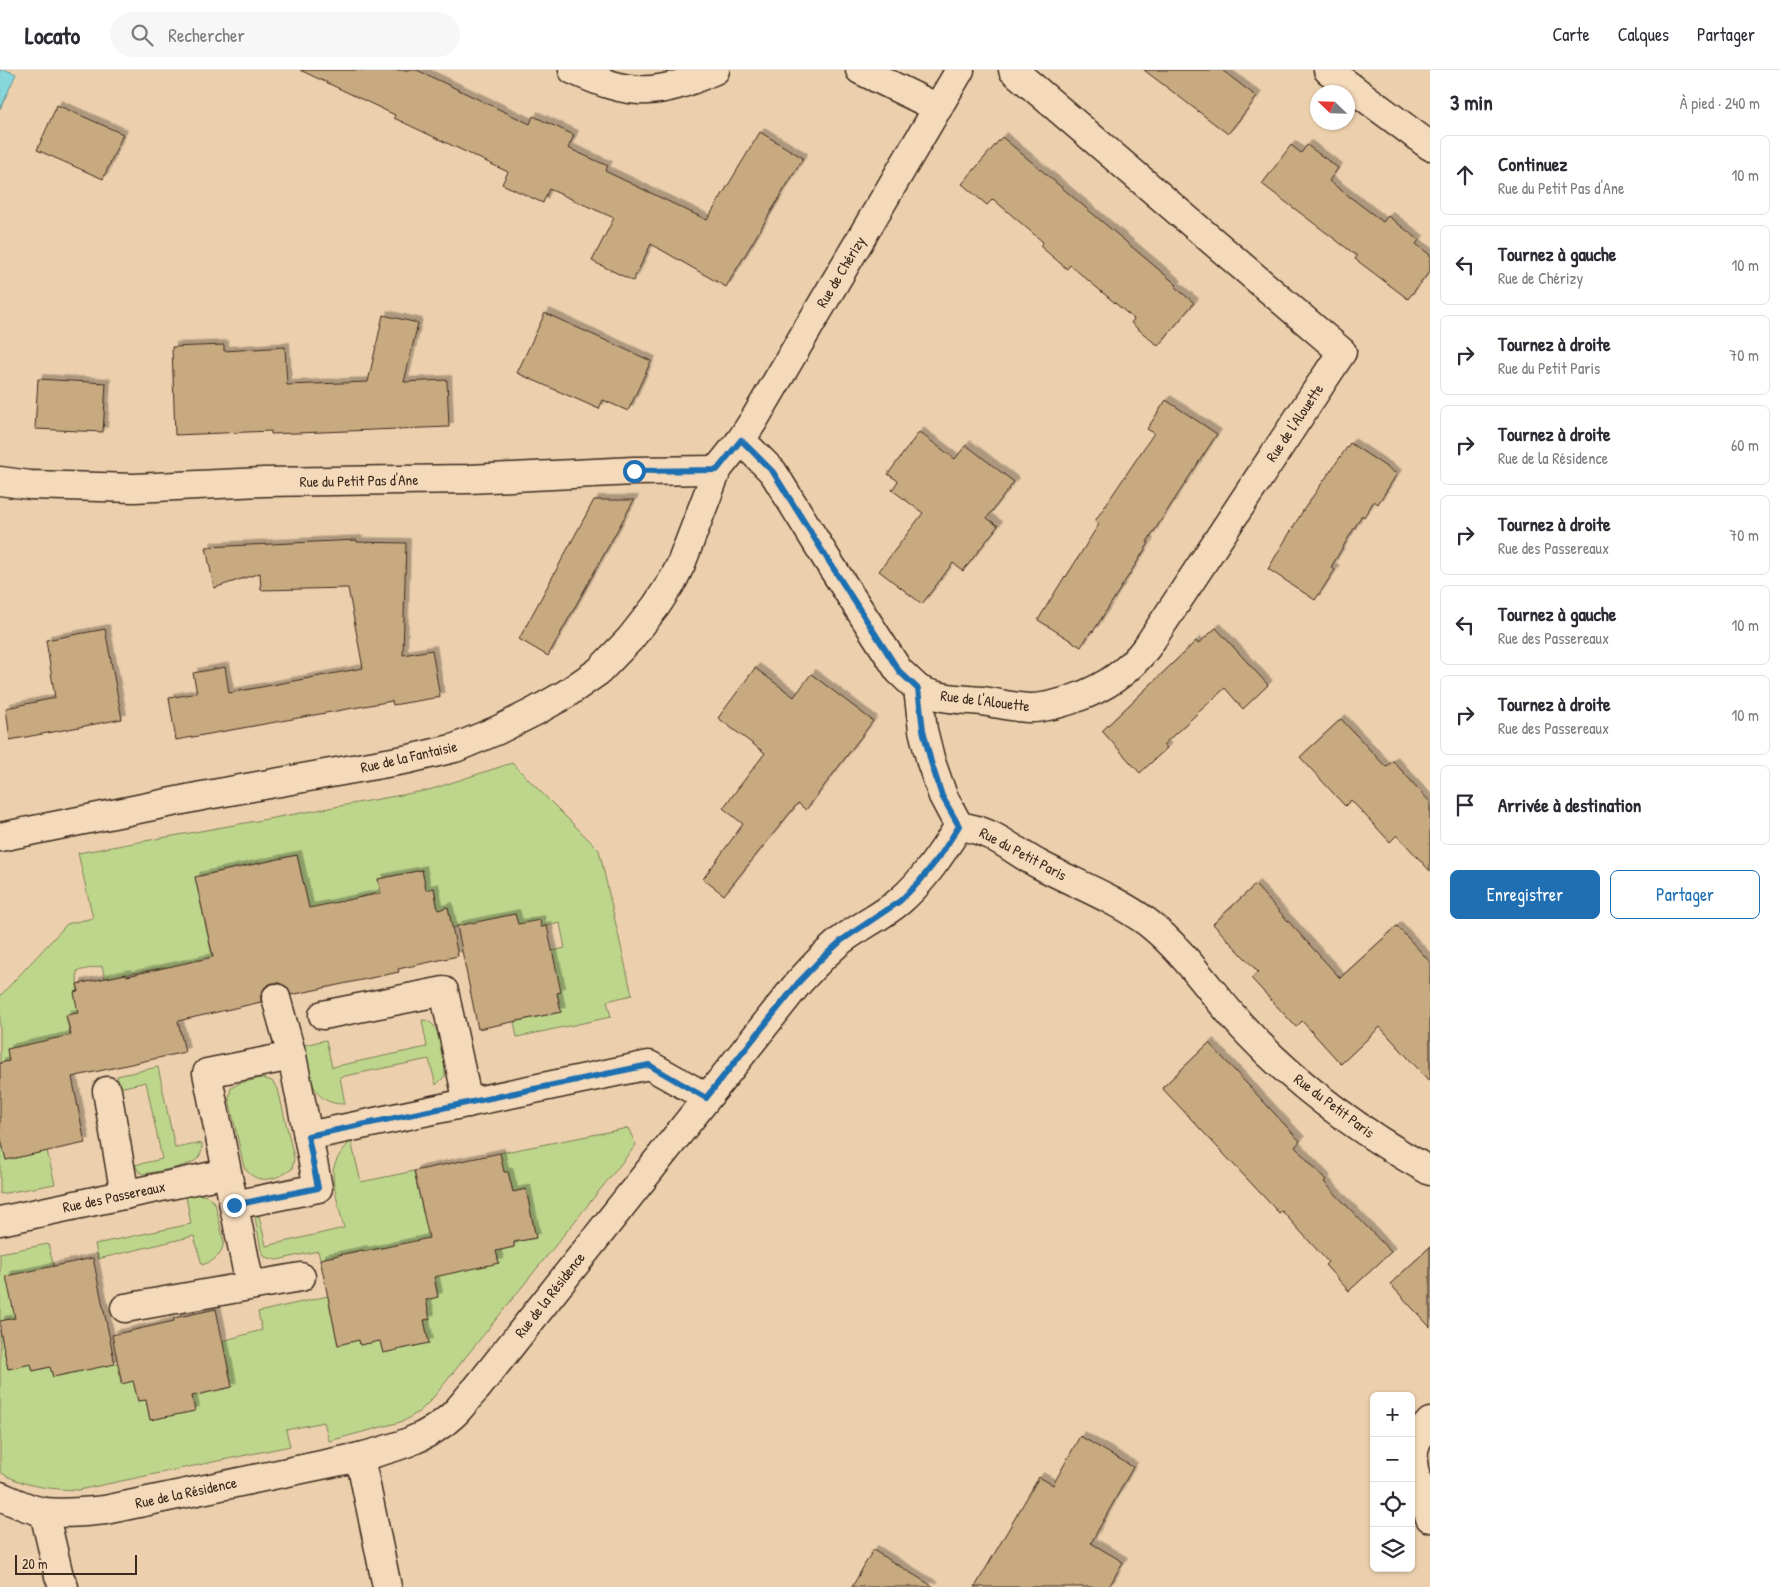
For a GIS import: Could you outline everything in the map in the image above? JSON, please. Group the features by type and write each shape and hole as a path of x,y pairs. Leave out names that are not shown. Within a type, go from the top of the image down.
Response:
{"street":[{"path":"573,70 599,82 639,91 670,88 715,70"},
{"path":"860,70 938,108"},
{"name":"Rue de Chérizy","path":"717,470 741,440 960,70"},
{"name":"Rue de l'Alouette","path":"918,689 929,694 947,698 1032,708 1064,702 1095,691 1123,673 1146,647 1342,352 1013,70"},
{"path":"1328,70 1430,146"},
{"path":"741,440 773,472 899,671 918,689"},
{"name":"Rue du Petit Pas d'Ane","path":"0,481 30,485 134,488 262,482 470,479 634,471 717,470"},
{"name":"Rue de la Fantaisie","path":"0,837 202,796 409,759 455,748 534,712 566,694 599,671 630,639 656,606 681,564 717,470"},
{"name":"Rue du Petit Paris","path":"918,689 923,730 931,762 942,796 959,826 976,828 992,834 1035,862 1122,906 1147,923 1172,945 1249,1034 1288,1071 1326,1103 1366,1132 1430,1171"},
{"name":"Rue de la Résidence","path":"0,1496 20,1505 44,1512 71,1513 105,1510 360,1457 398,1447 431,1432 454,1415 477,1388 799,982 842,940 900,901 919,882 940,856 959,826"},
{"path":"323,1016 444,991 468,1103"},
{"path":"234,1205 318,1188 292,1056 276,998"},
{"path":"250,1285 207,1074 292,1056"},
{"path":"308,1136 649,1065 706,1098"},
{"path":"106,1091 125,1195"},
{"name":"Rue des Passereaux","path":"0,1221 227,1173"},
{"path":"125,1308 300,1276"},
{"path":"1430,1422 1418,1436 1412,1458 1414,1472 1430,1518"},
{"path":"360,1457 387,1587"},
{"path":"44,1512 59,1576 64,1587"}],"green space":[{"path":"512,763 599,850 632,995 607,1001 611,1017 517,1037 514,1022 561,1012 557,993 560,992 552,951 565,948 560,923 541,927 518,924 515,914 452,928 448,908 438,910 434,888 426,890 422,870 378,879 381,893 359,897 320,958 297,855 195,877 224,1010 177,1015 167,967 105,978 102,966 77,971 78,1013 66,1016 71,1038 7,1049 9,1061 0,1063 0,996 67,924 93,918 78,853 429,790"},
{"path":"422,1020 429,1021 434,1026 442,1047 445,1076 436,1085 429,1059 340,1077 345,1104 333,1103 324,1099 318,1093 310,1076 304,1045 326,1040 332,1067 427,1047"},
{"path":"158,1067 175,1148 202,1143 202,1149 198,1158 188,1164 144,1174 139,1172 135,1165 162,1159 146,1082 119,1088 117,1076"},
{"path":"262,1078 272,1081 278,1089 294,1158 292,1169 279,1176 266,1179 254,1177 244,1167 229,1099 231,1088 240,1083"},
{"path":"628,1128 636,1145 432,1399 420,1411 404,1421 329,1441 324,1422 286,1430 290,1446 78,1490 48,1488 28,1484 0,1472 0,1330 8,1369 31,1364 33,1371 50,1367 53,1377 118,1363 121,1384 133,1381 138,1401 146,1400 150,1420 194,1411 192,1396 232,1387 222,1341 262,1330 258,1312 328,1296 338,1345 359,1340 360,1345 380,1341 383,1353 429,1343 424,1320 430,1319 426,1300 438,1297 434,1273 499,1263 496,1251 514,1247 514,1242 536,1238 526,1189 513,1192 508,1172 504,1173 500,1153"},
{"path":"0,1135 6,1160 47,1151 55,1184 0,1194"},
{"path":"351,1141 361,1182 414,1171 423,1213 447,1248 381,1248 320,1259 318,1251 277,1260 265,1257 261,1250 255,1217 259,1216 266,1246 344,1228 338,1206 333,1172 339,1156"},
{"path":"198,1194 207,1196 215,1203 224,1243 220,1254 212,1261 202,1265 194,1236 98,1259 95,1244 191,1224 186,1196"},
{"path":"48,1244 54,1267 15,1318 0,1321 0,1253"}],"water":[{"path":"0,70 16,74 0,109"}],"building":[{"path":"300,70 417,70 530,124 533,116 574,135 568,148 608,166 605,171 707,220 760,132 803,158 726,287 651,244 633,281 592,261 614,218 549,189 543,203 502,184 508,172 394,118 395,115"},
{"path":"1144,70 1222,70 1257,97 1228,134"},
{"path":"57,105 123,134 103,179 37,150"},
{"path":"1002,137 1177,285 1175,287 1194,303 1158,346 1131,323 1134,319 1070,265 1067,269 1040,246 1043,242 993,199 987,205 962,184"},
{"path":"1291,145 1301,153 1307,145 1338,168 1329,181 1383,222 1388,216 1419,240 1416,244 1430,255 1430,271 1408,299 1355,259 1357,256 1262,184"},
{"path":"545,313 651,361 628,411 603,400 599,409 517,373"},
{"path":"383,315 418,323 404,382 447,380 449,427 271,434 271,431 175,435 172,347 224,345 224,351 285,347 287,385 368,382"},
{"path":"38,379 106,383 103,432 35,429"},
{"path":"1166,400 1217,434 1147,542 1149,543 1093,632 1092,630 1081,647 1038,620 1099,524 1095,521 1154,433 1147,429"},
{"path":"919,432 955,459 966,445 1014,482 987,518 998,526 963,571 953,563 922,604 879,571 923,513 892,490 898,481 888,474"},
{"path":"1350,443 1397,474 1378,504 1374,501 1364,517 1362,515 1331,567 1335,570 1315,600 1268,569 1304,509"},
{"path":"594,500 634,500 548,656 519,639"},
{"path":"357,540 357,542 406,543 403,655 432,650 440,697 393,705 392,701 176,740 169,698 197,693 193,673 225,667 229,693 363,668 348,588 261,590 260,573 214,588 206,547"},
{"path":"1216,628 1268,685 1243,709 1225,688 1163,745 1167,748 1140,773 1102,731 1196,641 1198,644"},
{"path":"105,629 122,719 10,740 6,708 55,698 46,640"},
{"path":"755,668 794,697 811,674 873,721 806,810 798,803 724,895 703,879 743,824 723,808 765,753 718,718"},
{"path":"1341,719 1386,767 1393,761 1430,802 1430,871 1397,835 1390,842 1351,800 1345,806 1300,757"},
{"path":"297,855 309,908 381,893 378,879 422,870 426,890 434,888 438,910 448,907 458,956 398,969 399,972 291,995 287,987 279,983 272,983 265,987 261,995 261,1002 178,1021 185,1052 72,1077 85,1143 6,1160 0,1135 0,1063 9,1061 7,1049 71,1035 66,1015 78,1013 74,992 79,991 77,984 126,974 127,976 213,957 195,877"},
{"path":"1255,885 1340,978 1397,926 1430,962 1430,1082 1380,1027 1341,1064 1302,1021 1296,1027 1251,978 1258,972 1213,924"},
{"path":"515,914 518,924 540,920 541,927 547,926 561,992 557,993 561,1012 478,1029 457,926"},
{"path":"1209,1043 1300,1141 1295,1147 1326,1180 1324,1182 1391,1252 1349,1291 1325,1265 1328,1262 1282,1211 1279,1213 1162,1088"},
{"path":"500,1153 504,1172 508,1172 513,1192 526,1189 536,1238 514,1242 514,1247 496,1251 499,1263 434,1277 438,1297 426,1300 430,1319 424,1320 429,1343 383,1353 380,1341 360,1345 359,1340 338,1345 320,1259 429,1238 414,1171"},
{"path":"1430,1247 1430,1327 1390,1284"},
{"path":"93,1258 115,1364 53,1377 50,1367 33,1371 31,1364 8,1369 0,1321 15,1318 6,1276"},
{"path":"216,1309 232,1387 192,1396 195,1411 150,1420 146,1400 138,1401 133,1381 122,1384 112,1335"},
{"path":"1080,1436 1133,1467 1091,1543 1123,1562 1109,1587 975,1587 1039,1477 1053,1485"},
{"path":"873,1550 934,1587 852,1587"}],"route":[{"path":"234,1205 318,1188 308,1136 649,1065 706,1098 799,982 842,940 900,901 919,882 940,856 959,826 942,796 931,762 923,730 918,689 908,682 899,671 773,472 741,440 717,470 634,471"}]}
